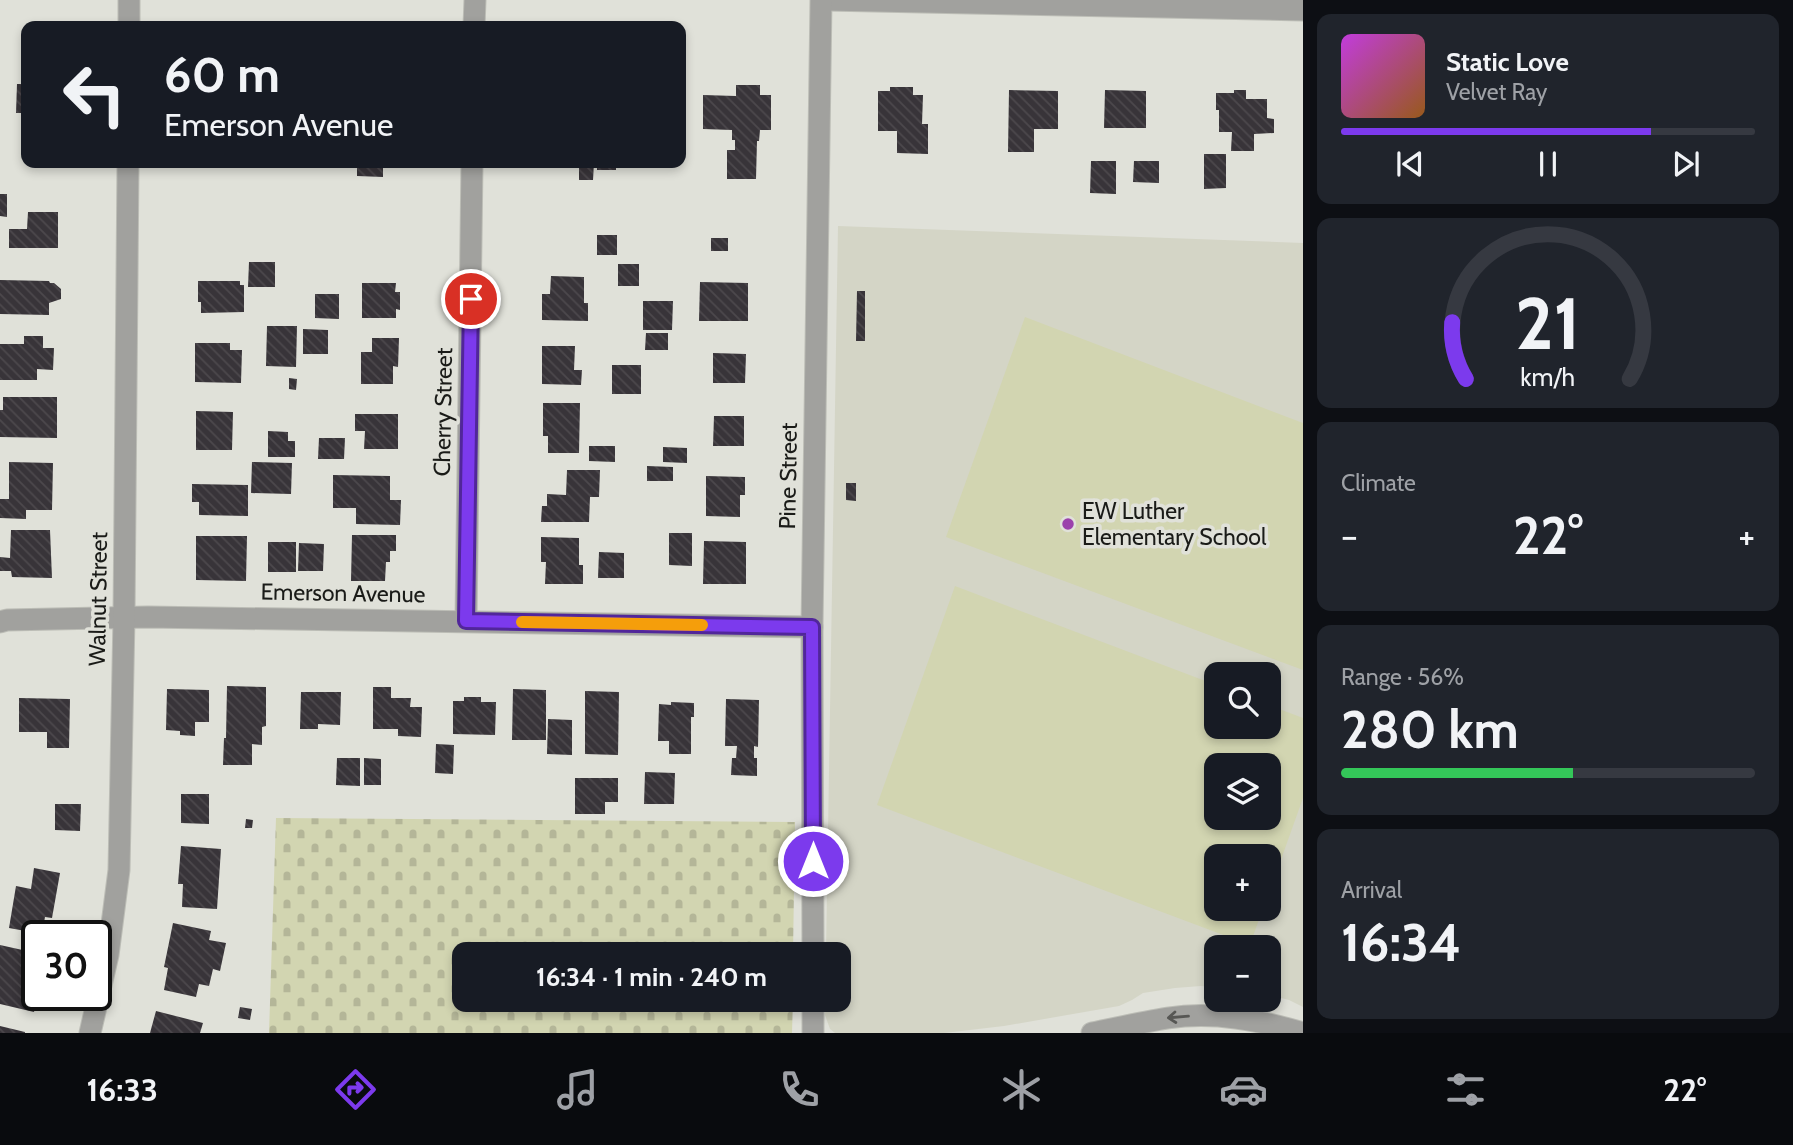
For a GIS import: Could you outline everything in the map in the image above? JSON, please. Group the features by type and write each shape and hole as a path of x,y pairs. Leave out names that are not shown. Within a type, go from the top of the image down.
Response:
{"street":[{"path":"129,21 130,0"},
{"path":"474,21 475,0"},
{"name":"Pine Street","path":"813,942 812,627 821,0"},
{"path":"827,0 1303,10"},
{"name":"Walnut Street","path":"90,1033 108,954 119,870 128,168"},
{"name":"Cherry Street","path":"466,621 472,168"},
{"name":"Emerson Avenue","path":"0,622 124,617 812,627"},
{"path":"813,1012 813,1033"},
{"path":"1092,1033 1169,1018 1209,1015 1246,1019 1303,1033"}],"shaded area":[{"name":"EW Luther Elementary School","path":"838,226 1303,243 1303,1007 1281,998 1281,935 1204,935 1204,986 1143,993 1119,1006 1004,1026 944,1033 835,1033 830,1029 825,1012 851,1012 851,942 826,942"}],"green space":[{"path":"1025,317 1303,423 1303,670 946,537"},
{"path":"955,586 1204,680 1204,739 1281,739 1281,710 1303,718 1303,798 1281,859 1281,844 1204,844 1204,921 1258,921 1254,935 1223,935 877,805"},
{"path":"276,818 795,822 793,942 452,942 452,1012 793,1012 792,1033 269,1033"}],"building":[{"path":"17,84 21,84 21,113 16,113"},
{"path":"736,85 760,85 760,95 771,95 771,130 760,130 756,179 727,179 727,150 735,150 732,130 703,129 703,95 736,96"},
{"path":"890,87 913,87 913,95 923,95 922,124 928,124 928,154 897,153 897,131 878,131 878,91 890,91"},
{"path":"1009,90 1058,91 1058,129 1034,129 1034,152 1008,152"},
{"path":"1105,90 1146,91 1146,128 1104,128"},
{"path":"1234,90 1246,90 1246,99 1267,99 1267,118 1274,119 1274,133 1254,134 1254,151 1231,151 1232,132 1219,132 1216,93 1234,93"},
{"path":"1204,154 1226,154 1226,188 1204,189"},
{"path":"1091,161 1116,161 1116,194 1090,193"},
{"path":"1134,161 1159,161 1159,183 1133,182"},
{"path":"357,168 383,168 383,177 357,176"},
{"path":"579,168 594,168 593,180 579,180"},
{"path":"597,168 616,168 616,170"},
{"path":"0,194 7,194 7,217 0,216"},
{"path":"28,212 58,212 58,248 9,248 9,229 27,229"},
{"path":"597,235 617,235 617,255 597,255"},
{"path":"711,238 728,238 728,251 711,251"},
{"path":"249,262 275,262 275,287 248,287"},
{"path":"618,264 639,264 639,286 618,286"},
{"path":"551,276 584,277 584,303 588,303 588,321 542,320 542,294 550,294"},
{"path":"0,280 49,281 61,289 61,299 49,303 49,315 0,314"},
{"path":"198,281 240,281 240,285 244,285 244,312 201,313"},
{"path":"700,282 748,283 748,321 699,321"},
{"path":"362,283 396,283 395,292 400,292 400,310 396,309 396,318 362,318"},
{"path":"857,291 865,291 865,341 856,341"},
{"path":"315,294 339,294 339,319 315,318"},
{"path":"643,301 673,301 672,330 643,330"},
{"path":"267,326 297,326 296,367 266,366"},
{"path":"303,329 328,330 328,354 303,354"},
{"path":"646,333 668,333 668,350 645,350"},
{"path":"24,336 43,336 43,348 54,348 53,370 37,369 37,380 0,380 0,344 24,344"},
{"path":"372,338 399,338 398,367 393,366 393,384 361,384 361,352 372,352"},
{"path":"195,343 230,343 230,350 242,350 241,383 195,382"},
{"path":"542,346 575,346 574,370 582,370 581,385 542,384"},
{"path":"713,353 746,354 745,383 713,383"},
{"path":"612,365 641,365 641,394 612,394"},
{"path":"289,378 297,379 296,390 289,389"},
{"path":"3,397 57,397 57,438 0,437"},
{"path":"543,403 580,403 579,453 548,453 548,436 543,436"},
{"path":"196,411 233,412 232,450 196,450"},
{"path":"355,414 398,414 398,449 364,449 365,431 355,431"},
{"path":"714,416 744,416 744,446 713,446"},
{"path":"268,431 288,432 288,441 295,441 295,457 268,457"},
{"path":"319,438 345,438 344,459 318,459"},
{"path":"589,446 615,446 615,462 589,461"},
{"path":"663,447 687,448 687,463 663,462"},
{"path":"9,462 53,463 52,510 26,510 26,519 0,518 0,499 9,499"},
{"path":"252,462 292,463 291,494 251,493"},
{"path":"647,466 673,467 673,481 647,481"},
{"path":"567,470 600,470 599,497 590,497 589,522 541,522 542,506 547,506 547,494 566,495"},
{"path":"333,475 390,476 390,500 401,500 400,525 356,524 356,508 333,508"},
{"path":"706,476 745,477 745,495 740,495 740,517 706,516"},
{"path":"846,483 856,483 856,501 846,500"},
{"path":"192,484 248,485 248,516 199,515 199,502 192,502"},
{"path":"11,530 50,530 52,578 12,577 11,571 0,571 0,557 10,558"},
{"path":"669,533 692,533 692,566 669,565"},
{"path":"352,535 396,535 396,551 390,551 390,562 386,562 385,581 351,581"},
{"path":"196,536 247,536 246,581 196,580"},
{"path":"541,537 579,538 579,565 583,565 583,584 545,584 546,562 541,562"},
{"path":"704,541 746,542 746,584 703,584"},
{"path":"268,542 296,542 296,572 268,572"},
{"path":"299,543 324,544 323,571 298,571"},
{"path":"599,552 624,553 624,578 598,578"},
{"path":"227,686 266,687 266,726 262,727 262,745 252,744 252,765 223,765"},
{"path":"373,687 391,687 391,698 411,698 410,707 422,707 421,737 398,736 398,729 373,729"},
{"path":"167,689 209,690 209,722 195,722 195,736 166,730"},
{"path":"513,689 546,690 546,740 512,740"},
{"path":"585,691 619,692 618,755 585,754"},
{"path":"301,692 341,692 340,725 318,724 318,729 300,729"},
{"path":"464,697 481,697 481,702 496,702 495,735 453,734 453,701 464,701"},
{"path":"19,698 70,699 69,748 47,748 47,732 19,732"},
{"path":"726,699 759,700 758,747 754,746 757,776 731,775 732,758 736,758 737,746 725,746"},
{"path":"671,702 694,703 694,717 691,717 691,754 669,754 669,741 658,741 659,704 671,705"},
{"path":"548,719 572,720 572,755 547,754"},
{"path":"436,744 454,745 453,774 435,773"},
{"path":"337,758 360,758 360,786 336,785"},
{"path":"364,758 381,759 381,785 364,785"},
{"path":"645,772 675,773 674,804 644,804"},
{"path":"575,778 618,778 618,802 605,802 605,814 575,814"},
{"path":"181,794 209,794 209,824 181,823"},
{"path":"55,804 81,804 80,831 55,830"},
{"path":"246,819 253,820 252,828 245,828"},
{"path":"181,846 221,849 217,909 182,907 183,884 178,884"},
{"path":"34,868 60,873 52,918 21,920 21,930 9,928 16,886 31,889"},
{"path":"173,923 211,931 209,940 226,943 220,971 213,969 209,986 199,984 196,997 164,990 168,968 164,967"},
{"path":"0,945 21,950 21,1009 0,1004"},
{"path":"240,1007 252,1009 250,1020 238,1018"},
{"path":"156,1011 203,1023 200,1033 150,1033"},
{"path":"0,1026 25,1032 25,1033 0,1033"}],"slow traffic":[{"path":"522,622 702,625"}],"place":[{"name":"EW Luther Elementary School","path":"1068,524"}],"route":[{"path":"471,299 466,621 812,627 813,861"}]}
